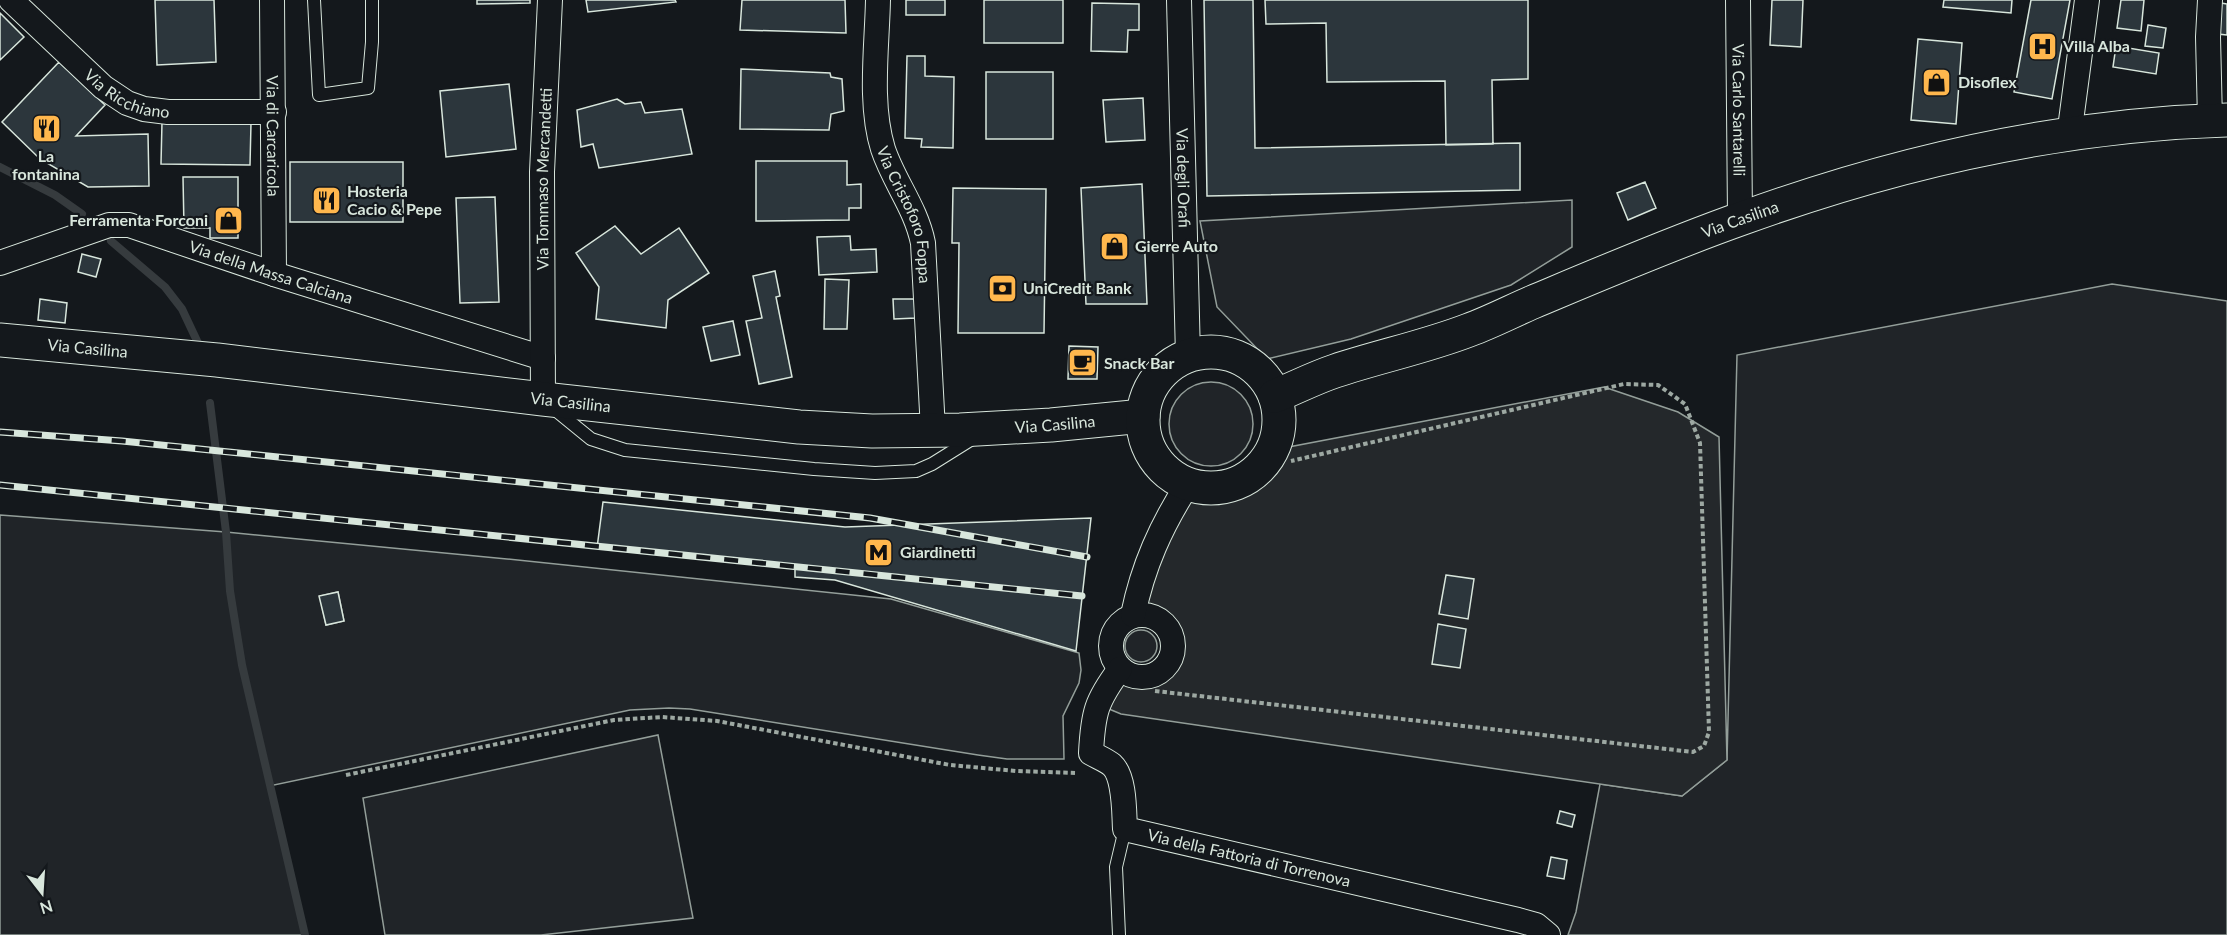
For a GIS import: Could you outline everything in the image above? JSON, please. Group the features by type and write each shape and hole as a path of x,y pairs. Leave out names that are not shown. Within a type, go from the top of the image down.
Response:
{"main road":[{"name":"Via Casilina","path":"1275,396 1332,372 1416,349 1472,329 1740,219 1834,188 1935,160 1993,148 2143,125 2219,120"},
{"name":"Via Casilina","path":"0,340 217,360 799,427 872,430 988,429 1143,416"},
{"path":"1218,352 1241,359 1259,371 1275,396 1280,417 1272,450 1262,465 1244,480 1207,488 1188,484 1169,473 1153,456 1144,431 1143,416 1146,401 1156,379 1172,364 1188,356 1218,352"}],"street":[{"name":"Via Ricchiano","path":"11,0 103,87 127,103 144,109 168,111 274,112"},
{"name":"Via di Carcaricola","path":"272,0 274,274"},
{"name":"Via Tommaso Mercandetti","path":"543,399 542,172 550,0"},
{"name":"Via Cristoforo Foppa","path":"878,0 876,92 878,128 887,159 916,216 923,243 933,430"},
{"name":"Via degli Orafi","path":"1179,0 1188,356"},
{"name":"Via Carlo Santarelli","path":"1738,0 1740,219"},
{"path":"2069,136 2087,0"},
{"path":"2210,0 2208,37 2219,120"},
{"name":"Via della Massa Calciana","path":"0,263 109,225 129,225 274,274 543,358"},
{"path":"1133,615 1147,562 1163,526 1188,484"},
{"path":"1133,615 1150,615 1163,622 1170,631 1173,641 1172,656 1163,669 1147,676 1129,675 1120,669 1111,653 1112,634 1117,626 1133,615"},
{"path":"1118,773 1111,765 1091,753 1097,704 1120,669"},
{"name":"Via della Fattoria di Torrenova","path":"1118,773 1125,829 1518,920 1536,925 1548,935"}],"lane":[{"path":"314,0 319,95 368,88 372,42 372,0"},
{"path":"543,399 584,434 617,448 667,456 814,469 902,473 916,471 932,464 988,429"},
{"path":"1119,935 1116,867 1125,829"}],"path":[{"path":"1155,691 1693,752 1704,746 1709,732 1700,443 1685,404 1658,385 1624,384 1291,461"},
{"path":"346,775 614,720 654,717 717,721 950,765 1034,772 1118,773"}],"shaded area":[{"path":"1572,200 1572,247 1511,285 1351,339 1267,359 1217,307 1200,221"},
{"path":"2112,284 2227,301 2227,935 1568,935 1576,912 1600,784 1682,796 1727,760 1737,355"},
{"path":"1211,382 1227,385 1241,394 1250,408 1253,424 1250,440 1241,454 1227,463 1211,466 1195,463 1181,454 1172,440 1169,424 1172,408 1181,394 1195,385"},
{"path":"1604,387 1678,412 1719,437 1727,760 1682,796 1121,714 1097,704 1105,688 1155,674 1163,669 1171,656 1173,641 1170,631 1163,622 1143,614 1139,589 1197,487 1229,485 1256,472 1273,450"},
{"path":"0,515 226,532 891,599 1079,653 1081,670 1079,683 1063,716 1064,759 1007,759 690,709 630,710 269,786 306,935 0,935","holes":["338,592 344,621 326,625 320,596"]},
{"path":"1141,630 1152,635 1157,646 1152,657 1141,662 1130,657 1125,646 1130,635"},
{"path":"658,735 693,918 541,935 385,935 363,798"}],"building":[{"path":"155,0 214,0 216,62 157,65"},
{"path":"477,0 530,0 530,3 477,4"},
{"path":"586,0 675,0 676,2 588,12"},
{"path":"742,0 845,0 846,33 740,30"},
{"path":"906,0 945,0 945,15 906,15"},
{"path":"984,0 1063,0 1063,43 984,43"},
{"path":"1204,0 1253,0 1255,148 1520,143 1520,190 1207,196"},
{"path":"1265,0 1528,0 1528,79 1492,80 1493,144 1446,145 1445,81 1327,82 1326,23 1266,24"},
{"path":"1772,0 1803,0 1801,47 1770,45"},
{"path":"1944,0 2012,0 2011,13 1943,7"},
{"name":"Villa Alba","path":"2031,0 2070,0 2052,99 2014,92"},
{"path":"2121,0 2144,0 2141,31 2117,28"},
{"path":"1092,3 1139,4 1139,30 1128,30 1127,52 1091,51"},
{"path":"2221,3 2227,4 2227,35 2218,34"},
{"path":"0,13 24,37 0,60"},
{"path":"2148,25 2166,28 2163,48 2145,46"},
{"name":"Disoflex","path":"1918,39 1962,43 1956,124 1911,120"},
{"path":"2116,46 2159,53 2156,74 2113,67"},
{"path":"907,56 925,56 925,76 954,77 953,148 921,147 922,139 905,138"},
{"name":"La fontanina","path":"59,62 105,105 76,136 148,134 149,186 88,187 40,159 2,122"},
{"path":"741,69 830,73 831,77 842,79 844,111 831,114 829,130 740,129"},
{"path":"986,72 1053,72 1053,139 986,139"},
{"path":"509,84 516,149 446,157 440,91"},
{"path":"1143,98 1145,140 1106,142 1103,100"},
{"path":"617,99 625,104 641,102 645,113 682,109 692,154 599,168 593,144 581,147 577,110"},
{"path":"162,122 251,123 250,165 161,164"},
{"path":"756,161 847,161 847,185 861,184 861,208 849,208 849,220 756,221"},
{"path":"290,162 403,162 403,222 290,222"},
{"path":"183,177 238,177 238,238 210,238 210,228 184,228"},
{"path":"1645,182 1656,208 1628,220 1617,193"},
{"name":"Gierre Auto","path":"1142,184 1147,304 1086,304 1081,188"},
{"name":"UniCredit Bank","path":"953,188 1046,189 1044,333 958,333 959,243 952,243"},
{"path":"495,197 499,302 460,303 456,198"},
{"path":"615,226 641,254 679,228 709,273 668,300 666,328 596,319 599,287 576,253"},
{"path":"850,236 851,250 876,249 877,272 819,275 817,237"},
{"path":"82,254 101,259 96,277 78,272"},
{"path":"775,271 780,296 776,297 792,377 759,384 746,321 762,318 753,276"},
{"path":"825,279 849,280 847,329 824,329"},
{"path":"40,299 67,303 65,323 38,320"},
{"path":"893,299 915,299 916,318 894,319"},
{"path":"733,321 740,355 711,361 703,327"},
{"name":"Snack Bar","path":"1069,346 1098,347 1097,379 1068,379"},
{"name":"Giardinetti","path":"603,502 845,527 1091,518 1076,651 835,580 795,577 795,568 597,548"},
{"path":"1446,575 1474,579 1468,619 1439,614"},
{"path":"338,592 344,621 326,625 319,596"},
{"path":"1438,624 1466,629 1460,668 1432,664"},
{"path":"1560,811 1575,815 1572,827 1557,823"},
{"path":"1551,857 1567,860 1564,879 1547,876"}],"waterway":[{"path":"0,167 55,195 82,214"},
{"path":"111,241 165,287 182,309 198,343"},
{"path":"210,403 226,532 230,591 242,665 305,935"}],"railway":[{"path":"0,432 122,441 870,518 1087,557"},
{"path":"0,485 1082,596"}],"place":[{"name":"Villa Alba","path":"2042,46"},
{"name":"Disoflex","path":"1937,82"},
{"name":"La fontanina","path":"46,128"},
{"name":"Hosteria Cacio & Pepe","path":"326,200"},
{"name":"Ferramenta Forconi","path":"229,220"},
{"name":"Gierre Auto","path":"1114,246"},
{"name":"UniCredit Bank","path":"1002,288"},
{"name":"Snack Bar","path":"1083,363"},
{"name":"Giardinetti","path":"879,552"}]}
